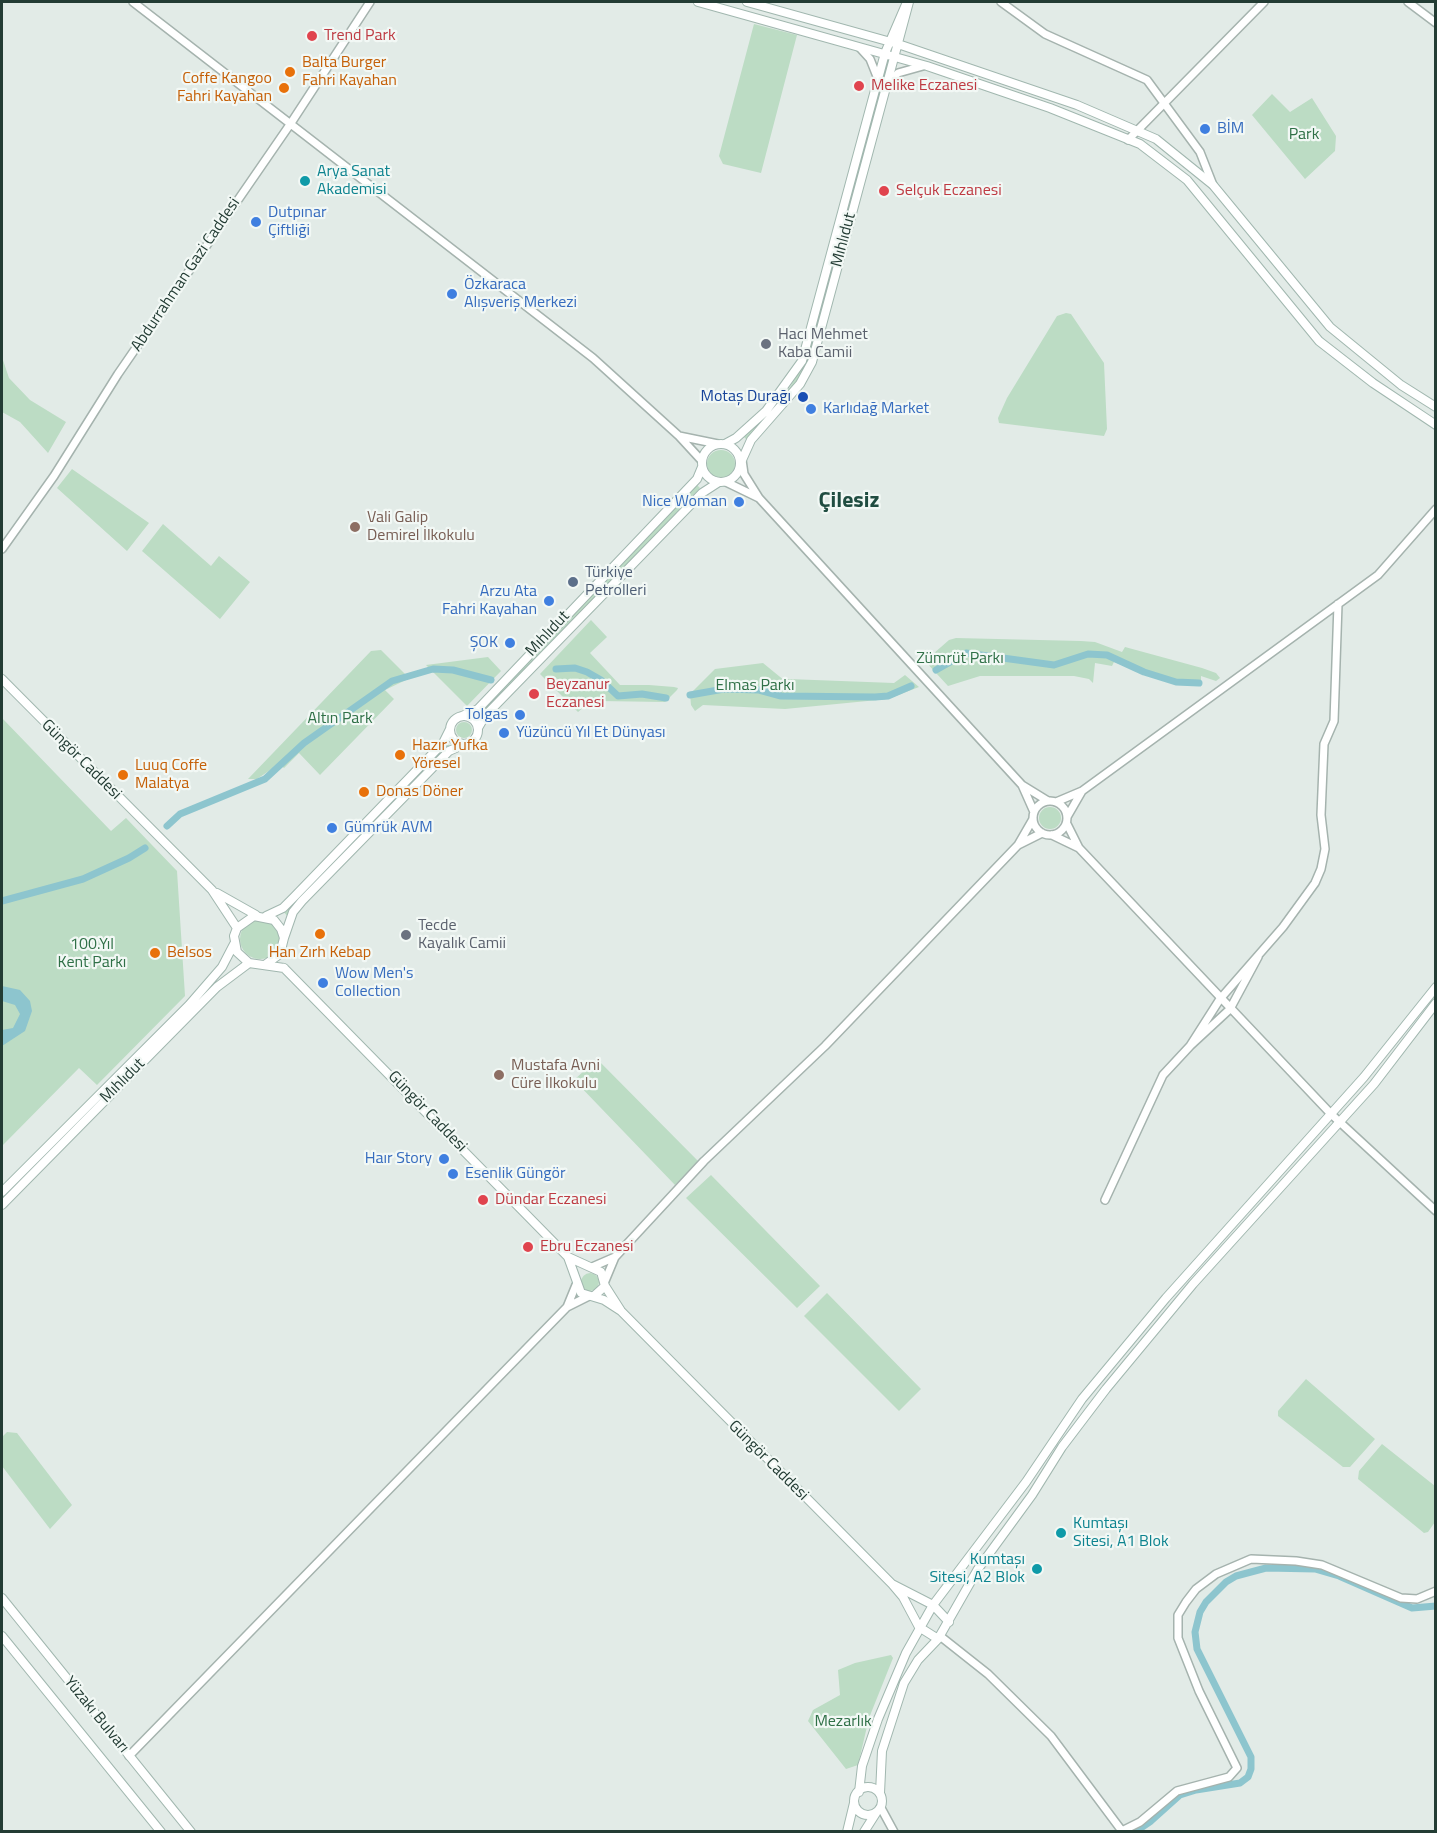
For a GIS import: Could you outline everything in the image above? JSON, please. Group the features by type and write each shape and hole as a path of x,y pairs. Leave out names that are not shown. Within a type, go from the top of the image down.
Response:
{"main road":[{"path":"698,2 925,65 1050,108 1140,144 1187,180 1319,341 1436,425"},
{"path":"747,2 894,44 1077,105 1138,130 1185,160 1213,185 1330,327 1401,385 1436,407"},
{"name":"Mıhlıdut","path":"722,444 736,438 766,411 802,361 878,79 894,44 908,2"},
{"name":"Mıhlıdut","path":"742,460 751,440 800,384 812,362 884,89 889,54"},
{"path":"722,444 736,451 742,460 736,475 723,482 708,477 702,464 707,449 722,444"},
{"name":"Mıhlıdut","path":"462,716 478,709 697,479 702,464"},
{"name":"Mıhlıdut","path":"478,728 484,716 702,493 723,482"},
{"name":"Güngör Caddesi","path":"2,679 213,890"},
{"path":"462,716 474,720 478,728 474,740 449,751 302,901 289,920 284,938 282,948 284,968 249,963 242,959 234,944 237,928 246,919 262,916 282,908 294,897 444,743 454,721 462,716"},
{"path":"450,729 456,742 465,744"},
{"path":"213,890 279,926 284,938"},
{"path":"213,890 237,928"},
{"name":"Mıhlıdut","path":"2,1192 189,1005 222,967 234,944"},
{"path":"266,964 274,960 282,948"},
{"name":"Mıhlıdut","path":"2,1205 209,994 229,976 249,963"},
{"name":"Güngör Caddesi","path":"284,968 568,1257"},
{"path":"848,1832 862,1766 878,1719 919,1628 933,1605 1026,1482 1082,1400 1185,1277 1331,1114 1436,987"},
{"path":"864,1832 882,1802 880,1793 882,1751 898,1696 918,1660 949,1622 978,1569 1106,1389 1193,1284 1374,1084 1436,1003"},
{"path":"568,1257 601,1272 621,1311"},
{"path":"568,1257 577,1276 576,1285 581,1293 621,1311"},
{"path":"577,1276 590,1267"},
{"path":"592,1296 605,1283"},
{"name":"Güngör Caddesi","path":"621,1311 892,1584"},
{"path":"892,1584 933,1605 949,1622"},
{"path":"892,1584 903,1596 919,1628 939,1637"},
{"name":"Yüzakı Bulvarı","path":"2,1598 190,1832"},
{"name":"Yüzakı Bulvarı","path":"2,1636 161,1832"},
{"path":"858,1792 868,1787 880,1793"},
{"path":"854,1803 862,1814 878,1811"}],"street":[{"path":"134,2 592,358 696,451 702,464"},
{"path":"1001,2 1045,34 1147,80 1203,158 1213,185"},
{"path":"1128,140 1264,2"},
{"path":"1408,2 1436,23"},
{"name":"Abdurrahman Gazi Caddesi","path":"2,549 54,476 118,374 372,3"},
{"path":"856,45 870,59 878,79"},
{"path":"884,89 898,73 925,65"},
{"path":"680,436 722,444"},
{"path":"742,460 744,474 759,498 1022,785 1048,801 1056,802 1064,807 1078,848"},
{"path":"723,482 759,498"},
{"path":"1056,802 1082,792 1378,575 1436,509"},
{"path":"1190,1046 1220,999 1258,957 1315,883 1321,869 1325,849 1321,815 1324,744 1334,722 1338,604"},
{"path":"1022,785 1035,827 1042,834"},
{"path":"1052,835 1061,832 1082,792"},
{"path":"605,1283 615,1257 704,1161 825,1046 1018,845 1038,805 1048,801"},
{"path":"1018,845 1042,834 1052,835 1078,848 1331,1114 1341,1120 1436,1211"},
{"path":"1105,1200 1163,1075 1190,1046 1230,1010 1258,957"},
{"path":"590,1267 615,1257"},
{"path":"567,1307 576,1285"},
{"path":"129,1756 567,1307 592,1296"},
{"path":"939,1637 988,1674 1051,1736 1121,1831 1140,1822 1177,1791 1230,1777 1238,1768 1199,1691 1178,1638 1178,1615 1196,1588 1209,1579 1251,1559 1322,1565 1401,1598 1417,1599 1436,1591"},
{"path":"878,1811 894,1832"}],"green space":[{"path":"754,24 797,35 761,173 723,164 719,156"},
{"path":"879,87 880,99 810,357 798,381 747,440 744,437 790,387 802,367"},
{"name":"Park","path":"1272,94 1290,112 1312,98 1336,136 1335,151 1305,179 1252,115"},
{"path":"1071,314 1104,363 1107,429 1104,436 999,423 998,418 1007,398 1057,316"},
{"path":"2,357 9,378 30,400 66,422 48,453 20,422 2,412"},
{"path":"721,450 731,454 735,464 731,474 721,478 711,474 707,464 711,454"},
{"path":"72,469 149,523 127,551 57,488"},
{"path":"697,485 700,488 484,713 481,710"},
{"path":"163,524 211,566 219,556 250,582 220,619 142,551"},
{"path":"591,620 607,637 590,653 620,685 674,687 678,688 677,690 665,702 590,702 578,712 540,674"},
{"name":"Zümrüt Parkı","path":"956,638 1095,642 1122,652 1125,647 1202,668 1216,673 1220,678 1216,681 1201,676 1201,685 1177,683 1114,662 1112,666 1095,663 1093,683 1089,679 1074,676 980,676 948,686 925,661 949,640"},
{"name":"Altın Park","path":"381,650 406,675 406,680 385,690 394,699 320,775 299,753 284,768 279,764 257,779 248,779 371,651"},
{"path":"488,657 501,671 467,706 426,665"},
{"name":"Elmas Parkı","path":"763,663 785,681 788,679 894,683 905,675 919,687 888,699 785,709 703,705 695,711 691,705 690,694 715,669"},
{"name":"100.Yıl Kent Parkı","path":"2,718 111,831 126,818 177,871 185,996 97,1085 79,1068 2,1146"},
{"path":"464,722 472,730 464,738 456,730"},
{"path":"447,743 451,747 288,917 283,911"},
{"path":"1050,807 1058,810 1061,818 1058,826 1050,829 1042,826 1039,818 1042,810"},
{"path":"260,919 274,925 280,939 274,953 260,959 246,953 240,939 246,925"},
{"path":"597,1059 698,1161 675,1185 574,1080"},
{"path":"711,1175 820,1286 797,1308 686,1198"},
{"path":"590,1273 596,1276 599,1282 596,1288 590,1291 584,1288 581,1282 584,1276"},
{"path":"827,1293 921,1389 899,1411 804,1316"},
{"path":"1306,1379 1375,1439 1350,1467 1343,1467 1278,1416 1278,1411"},
{"path":"7,1432 17,1433 72,1505 50,1529 2,1466 2,1437"},
{"path":"1382,1444 1435,1486 1435,1522 1428,1532 1424,1533 1358,1479 1359,1471"},
{"name":"Mezarlık","path":"891,1655 893,1658 869,1718 858,1765 846,1769 808,1721 813,1710 840,1695 838,1670 855,1663"}],"water":[{"path":"2,986 20,990 30,1001 32,1011 25,1031 2,1046 2,1030 13,1028 20,1014 15,1005 2,1001"}],"waterway":[{"path":"936,670 966,653 1054,665 1088,654 1107,655 1144,672 1176,682 1199,683"},
{"path":"556,669 575,668 587,672 601,680 618,696 642,694 666,698"},
{"path":"167,826 180,814 265,779 304,743 392,681 433,669 453,670 491,680"},
{"path":"690,695 724,689 759,690 781,696 875,697 888,696 911,686"},
{"path":"2,901 83,879 145,848"},
{"path":"1135,1832 1180,1795 1240,1783 1248,1777 1251,1769 1251,1757 1197,1649 1195,1632 1200,1612 1206,1602 1226,1582 1236,1576 1266,1568 1315,1569 1339,1576 1412,1608 1436,1606"}],"place":[{"name":"Trend Park","path":"312,36"},
{"name":"Balta Burger Fahri Kayahan","path":"290,72"},
{"name":"Melike Eczanesi","path":"859,86"},
{"name":"Coffe Kangoo Fahri Kayahan","path":"284,88"},
{"name":"BİM","path":"1205,129"},
{"name":"Arya Sanat Akademisi","path":"305,181"},
{"name":"Selçuk Eczanesi","path":"884,191"},
{"name":"Dutpınar Çiftliği","path":"256,222"},
{"name":"Özkaraca Alışveriş Merkezi","path":"452,294"},
{"name":"Hacı Mehmet Kaba Camii","path":"766,344"},
{"name":"Motaş Durağı","path":"803,397"},
{"name":"Karlıdağ Market","path":"811,409"},
{"name":"Nice Woman","path":"739,502"},
{"name":"Vali Galip Demirel İlkokulu","path":"355,527"},
{"name":"Türkiye Petrolleri","path":"573,582"},
{"name":"Arzu Ata Fahri Kayahan","path":"549,601"},
{"name":"ŞOK","path":"510,643"},
{"name":"Beyzanur Eczanesi","path":"534,694"},
{"name":"Tolgas","path":"520,715"},
{"name":"Yüzüncü Yıl Et Dünyası","path":"504,733"},
{"name":"Hazır Yufka Yöresel","path":"400,755"},
{"name":"Luuq Coffe Malatya","path":"123,775"},
{"name":"Donas Döner","path":"364,792"},
{"name":"Gümrük AVM","path":"332,828"},
{"name":"Han Zırh Kebap","path":"320,934"},
{"name":"Tecde Kayalık Camii","path":"406,935"},
{"name":"Belsos","path":"155,953"},
{"name":"Wow Men's Collection","path":"323,983"},
{"name":"Mustafa Avni Cüre İlkokulu","path":"499,1075"},
{"name":"Haır Story","path":"444,1159"},
{"name":"Esenlik Güngör","path":"453,1174"},
{"name":"Dündar Eczanesi","path":"483,1200"},
{"name":"Ebru Eczanesi","path":"528,1247"},
{"name":"Kumtaşı Sitesi, A1 Blok","path":"1061,1533"},
{"name":"Kumtaşı Sitesi, A2 Blok","path":"1037,1569"}],"district":[{"name":"Çilesiz","path":"849,502"}]}
